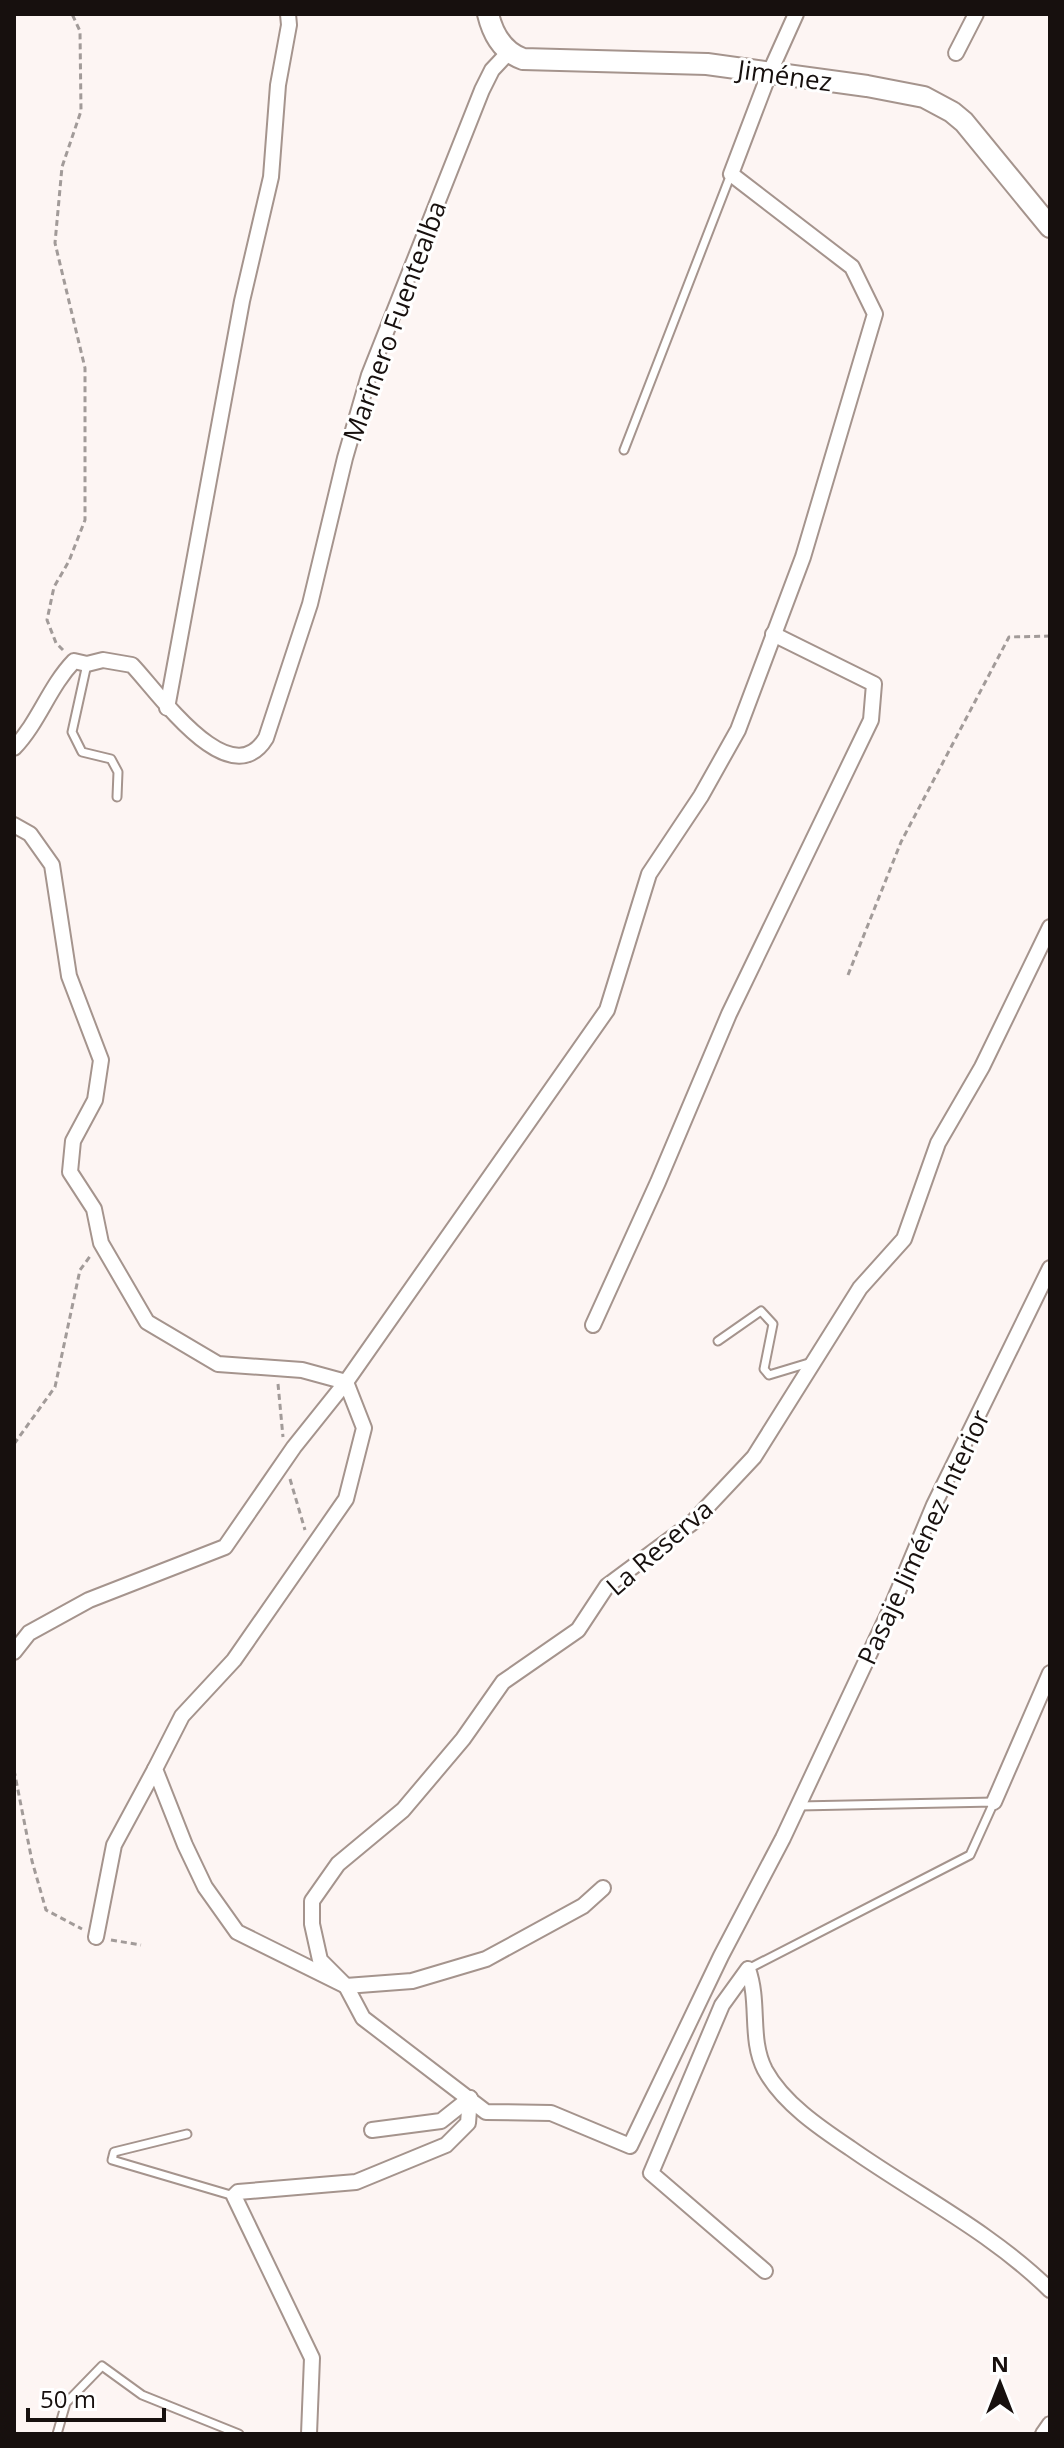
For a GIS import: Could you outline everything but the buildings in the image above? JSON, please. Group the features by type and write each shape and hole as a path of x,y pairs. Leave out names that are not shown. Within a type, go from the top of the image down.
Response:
{"street":[{"path":"167,708 242,301 271,177 278,85 289,25 288,14"},
{"path":"488,14 497,38 508,53"},
{"path":"14,1652 29,1633 89,1600 225,1547 294,1447 346,1382 607,1010 649,874 701,796 738,730 803,557 875,314 852,267 731,174 769,74 796,14"},
{"path":"956,53 976,14"},
{"name":"Marinero Fuentealba","path":"167,708 221,752 240,758 258,752 266,738 310,604 345,458 369,375 482,90 492,70 508,53"},
{"name":"Jiménez","path":"508,53 523,59 545,61 707,64 899,91 938,103 964,122 1050,227"},
{"path":"593,1325 729,1014 871,720 874,684 773,634"},
{"path":"14,748 26,736 60,676 81,663 103,660 132,665 167,708"},
{"path":"14,825 30,834 52,865 69,976 101,1060 95,1100 73,1141 70,1172 94,1209 101,1243 147,1322 218,1364 302,1370 346,1382"},
{"name":"La Reserva","path":"470,2098 363,2018 346,1986 320,1960 312,1924 312,1901 338,1864 403,1810 463,1739 503,1682 578,1630 607,1586 692,1523 754,1457 860,1288 904,1239 938,1143 982,1067 1050,927"},
{"name":"Pasaje Jiménez Interior","path":"470,2098 486,2112 551,2113 630,2146 797,1806 891,1608 934,1505 1050,1268"},
{"path":"96,1937 114,1845 182,1716 234,1660 346,1499 364,1428 346,1382"},
{"path":"994,1802 1050,1673"},
{"path":"155,1769 205,1887 237,1932 346,1986 412,1981 486,1959 583,1906 603,1888"},
{"path":"748,1969 722,2005 651,2173 765,2271"},
{"path":"748,1969 756,2001 756,2045 765,2070 786,2097 827,2132 1013,2256 1050,2290"},
{"path":"372,2130 441,2121 470,2098"},
{"path":"309,2434 312,2358 234,2196 238,2192 356,2182 446,2145 468,2123 470,2098"},
{"path":"1043,2434 1050,2424"}],"lane":[{"path":"624,450 731,174"},
{"path":"81,663 72,732 82,752 111,759 118,772 117,797"},
{"path":"718,1341 761,1311 773,1324 764,1369 769,1375 815,1361"},
{"path":"748,1969 970,1855 994,1802 797,1806"},
{"path":"187,2134 114,2152 112,2160 234,2196"},
{"path":"57,2434 66,2403 102,2366 142,2395 239,2434"}],"path":[{"path":"72,14 80,31 81,111 62,167 55,243 85,368 85,520 69,561 54,587 47,620 56,643 81,663"},
{"path":"848,975 901,842 1009,637 1050,636"},
{"path":"14,1444 55,1387 80,1270 101,1243"},
{"path":"14,1770 32,1861 46,1910 96,1937 141,1945"}]}
